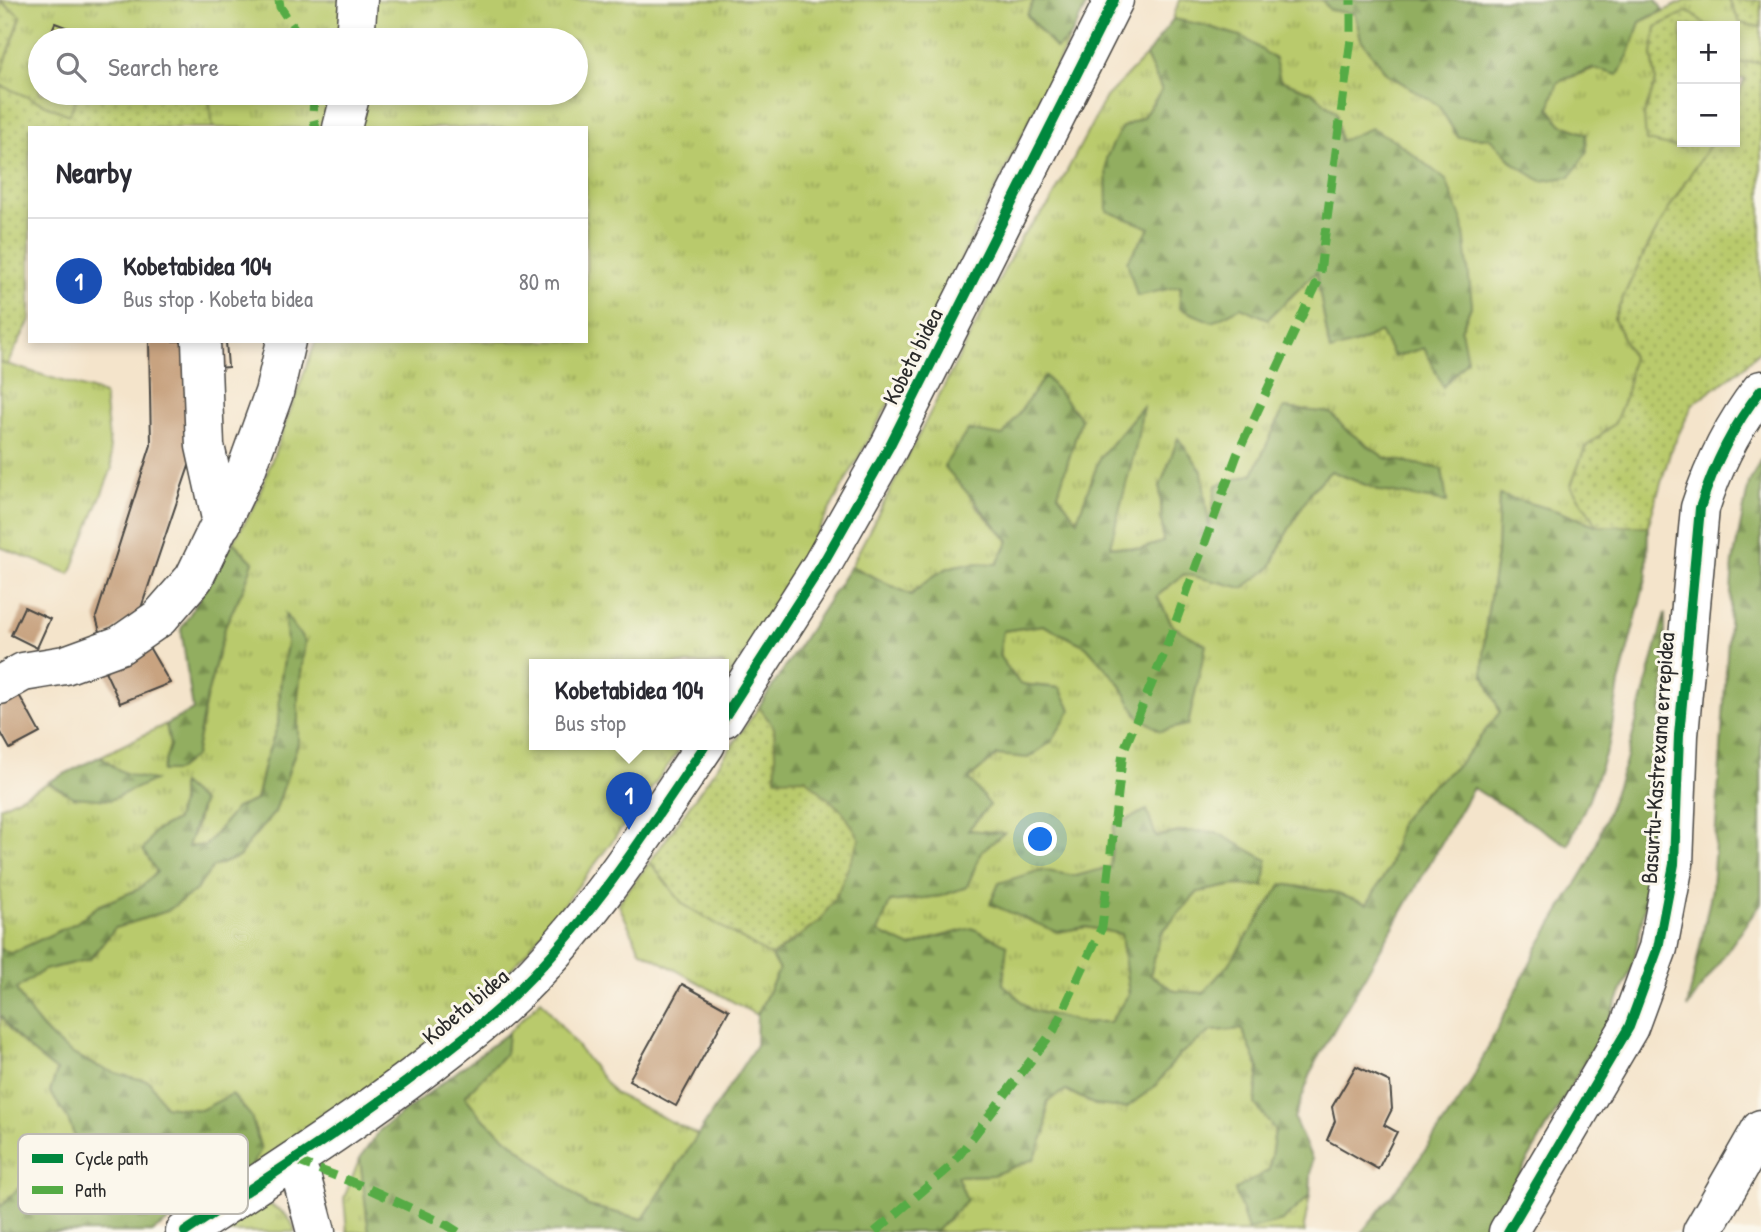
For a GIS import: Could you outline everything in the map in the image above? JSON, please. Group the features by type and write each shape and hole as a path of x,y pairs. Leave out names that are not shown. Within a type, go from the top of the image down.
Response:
{"main road":[{"path":"356,28 358,0"},
{"name":"Kobeta bidea","path":"729,709 822,565 889,447 1114,0"},
{"path":"343,126 348,105"},
{"path":"201,343 205,446 222,523"},
{"path":"0,684 23,672 65,665 120,645 159,618 194,578 247,468 274,393 286,343"},
{"name":"Basurtu-Kastrexana errepidea","path":"1508,1232 1629,1027 1658,948 1674,864 1679,735 1700,508 1711,474 1729,436 1761,390"},
{"name":"Kobeta bidea","path":"248,1190 392,1094 471,1033 516,992 594,904 702,750"},
{"path":"1702,1232 1761,1129"},
{"path":"294,1160 316,1232"},
{"name":"Kobeta bidea","path":"185,1232 212,1214"}],"green space":[{"path":"0,0 1034,0 1027,15 1056,49 1071,36 901,381 784,592 729,679 729,659 529,659 529,750 680,750 520,960 460,1020 368,1088 250,1169 248,1134 221,1134 201,1110 165,1107 149,1081 114,1074 62,1049 29,1013 16,989 44,970 90,959 115,928 167,911 196,890 213,867 239,857 275,812 298,743 298,696 287,644 281,677 278,725 265,761 256,800 236,808 206,845 187,847 196,827 202,802 181,785 181,802 176,820 155,831 144,850 157,872 139,889 98,906 76,923 12,953 0,949 0,807 48,783 74,797 152,780 125,773 101,756 166,724 170,745 195,756 206,699 226,624 253,562 233,542 255,505 315,343 588,343 588,126 213,126 210,105 588,105 588,28 28,28 28,98 0,85 0,77 21,17"},
{"path":"1034,0 1089,0 1071,36 1056,49 1027,15"},
{"path":"1179,0 1322,0 1331,10 1355,14 1361,39 1386,73 1438,105 1458,137 1490,138 1514,163 1586,134 1561,124 1549,108 1558,82 1628,56 1640,22 1687,0 1729,0 1739,21 1701,21 1688,11 1652,54 1656,81 1644,115 1677,147 1709,147 1658,228 1614,319 1632,357 1627,392 1615,423 1585,448 1571,486 1598,526 1554,510 1499,496 1497,554 1486,623 1483,673 1500,712 1459,764 1423,793 1400,822 1389,868 1367,905 1332,892 1283,884 1229,964 1203,993 1175,991 1150,975 1161,933 1198,892 1235,885 1264,886 1184,831 1155,837 1147,811 1114,826 1111,867 1076,876 1041,871 1057,932 1086,927 1121,934 1129,994 1110,1022 1080,1022 1031,1010 1002,984 934,938 911,948 878,932 890,902 941,896 967,887 981,852 1002,833 967,830 969,779 997,755 1028,757 1051,742 1060,688 1020,684 999,656 1003,631 1043,625 1086,646 1120,684 1137,715 1188,725 1196,683 1173,626 1156,597 1184,574 1243,587 1271,567 1311,491 1331,471 1381,491 1442,469 1385,458 1345,429 1330,413 1284,408 1253,474 1209,532 1160,487 1163,542 1140,549 1109,546 1100,457 1077,521 1058,494 1081,419 974,504 1009,541 997,564 970,564 950,568 931,578 911,595 851,566 1021,237 1049,205 1106,97 1146,56 1162,90 1143,117 1121,128 1150,228 1182,286 1241,307 1289,299 1316,271 1330,350 1357,343 1380,332 1461,330 1472,304 1339,141 1336,112 1312,92 1280,80 1243,37 1173,19"},
{"path":"1322,0 1656,0 1663,10 1640,22 1618,75 1592,68 1558,82 1549,108 1561,124 1586,134 1587,152 1570,177 1541,181 1514,163 1490,138 1458,137 1438,105 1386,73 1361,39 1355,14 1330,10"},
{"path":"1729,0 1761,0 1761,27 1739,21"},
{"path":"0,2 21,16 0,77"},
{"path":"1688,11 1701,21 1677,21 1677,147 1680,148 1646,141 1644,115 1656,81 1652,54 1656,27"},
{"path":"1173,19 1243,37 1275,59 1280,80 1312,92 1336,112 1340,141 1371,128 1396,141 1446,180 1463,223 1472,304 1461,330 1467,360 1443,387 1424,348 1394,357 1380,332 1357,343 1330,351 1316,272 1268,319 1241,307 1212,322 1179,308 1181,286 1137,296 1127,261 1150,228 1107,211 1106,158 1121,128 1143,117 1162,90 1146,56"},
{"path":"1740,23 1761,27 1761,62 1740,64"},
{"path":"1761,62 1761,349 1744,367 1693,404 1671,450 1648,526 1598,526 1571,486 1585,448 1615,423 1627,392 1632,357 1614,319 1658,228 1709,147 1740,147 1740,90 1745,79 1740,78 1740,63"},
{"path":"0,85 28,97 28,105 46,105 69,115 74,105 210,105 213,126 28,126 28,324 7,365 0,362"},
{"path":"45,105 74,105 69,116"},
{"path":"0,362 104,394 112,468 70,574 0,547"},
{"path":"1045,376 1081,419 1058,494 1077,520 1100,457 1143,406 1136,446 1110,546 1140,549 1163,542 1160,487 1178,438 1202,471 1209,528 1216,485 1253,474 1284,408 1331,413 1345,429 1385,458 1442,469 1447,502 1381,491 1331,471 1311,491 1271,567 1243,588 1184,574 1157,596 1173,626 1206,645 1188,725 1160,731 1137,715 1120,684 1086,646 1043,625 1003,631 999,656 1020,684 1060,688 1071,710 1051,742 1028,758 997,755 969,779 990,805 968,830 1004,833 981,852 967,887 941,896 890,902 878,932 911,947 972,928 1007,945 1003,984 1031,1010 1080,1022 1110,1022 1129,994 1121,934 1086,927 1057,932 990,904 999,883 1041,870 1076,876 1110,867 1114,826 1147,810 1156,837 1184,831 1216,832 1267,860 1264,886 1235,885 1198,892 1161,933 1150,975 1175,991 1203,993 1229,964 1282,884 1332,892 1367,904 1389,868 1400,822 1423,793 1459,764 1500,712 1483,673 1486,623 1497,554 1499,495 1554,510 1598,526 1648,526 1647,574 1619,684 1609,744 1568,845 1473,788 1315,1063 1294,1119 1312,1159 1310,1195 1282,1221 1248,1230 1235,1190 1269,1170 1275,1130 1255,1104 1259,1068 1242,1029 1211,1031 1179,1055 1155,1086 1126,1108 1095,1105 1066,1090 1047,1101 1046,1131 1034,1159 993,1175 957,1176 967,1200 935,1232 369,1232 360,1158 380,1130 508,1033 506,1053 465,1096 481,1117 588,1206 643,1219 756,1045 757,1015 779,970 771,956 794,941 776,779 774,728 759,707 851,566 911,595 931,577 950,568 970,564 997,564 1009,541 944,466 968,430 1003,436"},
{"path":"1761,459 1761,903 1687,1008 1712,889 1733,562 1749,483"},
{"path":"233,542 253,562 226,624 206,699 195,756 176,771 162,771 170,745 166,724 193,710 181,629"},
{"path":"1665,613 1665,677 1648,891 1633,965 1607,1024 1486,1232 1362,1232 1411,1171 1469,1086 1538,947 1590,861 1626,761"},
{"path":"285,614 305,642 298,696 298,743 275,812 239,857 213,867 196,890 167,911 115,928 90,959 44,970 16,989 41,1026 70,1052 106,1070 149,1081 165,1106 201,1110 232,1094 251,1116 261,1149 248,1170 248,1134 74,1134 67,1117 50,1092 57,1071 18,1038 0,1014 0,949 12,953 76,923 98,906 139,889 157,872 143,850 155,831 176,820 181,802 181,784 202,802 188,847 206,845 236,808 256,800 265,761 278,725 281,677 287,644"},
{"path":"759,707 774,728 776,779 805,778 843,812 860,839 838,892 820,921 771,956 683,904 650,862"},
{"path":"101,756 125,773 154,780 110,800 74,797 48,782"},
{"path":"650,862 683,904 771,956 779,970 757,1015 640,950 618,903"},
{"path":"541,1000 614,1093 698,1135 643,1219 588,1206 481,1117 464,1095 506,1053 508,1033"},
{"path":"0,1014 18,1038 57,1071 50,1092 67,1117 74,1134 18,1134 18,1189 0,1207"},
{"path":"1242,1029 1259,1068 1255,1104 1275,1130 1269,1170 1248,1229 1282,1221 1310,1195 1305,1232 935,1232 956,1176 993,1175 1046,1131 1047,1102 1066,1090 1095,1105 1155,1086 1179,1055 1211,1031"},
{"path":"360,1158 369,1232 347,1232 344,1198"},
{"path":"17,1190 18,1214 180,1214 152,1232 0,1232 0,1207"},
{"path":"263,1202 288,1217 295,1232 218,1232"}],"building":[{"path":"55,23 68,28 53,28"},
{"path":"149,343 192,343 193,454 140,611 102,639 96,617 151,445"},
{"path":"226,343 228,367 205,369 203,344"},
{"path":"24,607 50,619 37,648 11,635"},
{"path":"149,647 170,683 120,703 104,669"},
{"path":"18,693 40,733 10,749 0,731 0,702"},
{"path":"682,984 729,1010 676,1106 629,1080"},
{"path":"1356,1066 1390,1082 1392,1109 1384,1125 1397,1132 1378,1169 1327,1140 1335,1121 1332,1107"}],"marked path":[{"path":"279,0 280,7 294,28"},
{"path":"875,1232 951,1166 1054,1030 1102,927 1123,752 1162,659 1237,455 1319,279 1351,39 1351,0"},
{"path":"314,105 315,126"},
{"path":"294,1160 365,1187 458,1232"}],"cycle path":[{"path":"729,710 822,565 889,447 1114,0"},
{"path":"1508,1232 1629,1027 1658,948 1674,864 1679,735 1700,508 1725,446 1761,390"},
{"path":"248,1190 397,1089 489,1018 508,1000 590,910 702,750"},
{"path":"185,1232 212,1214"}],"place":[{"name":"Kobetabidea 104","path":"629,830"}]}
